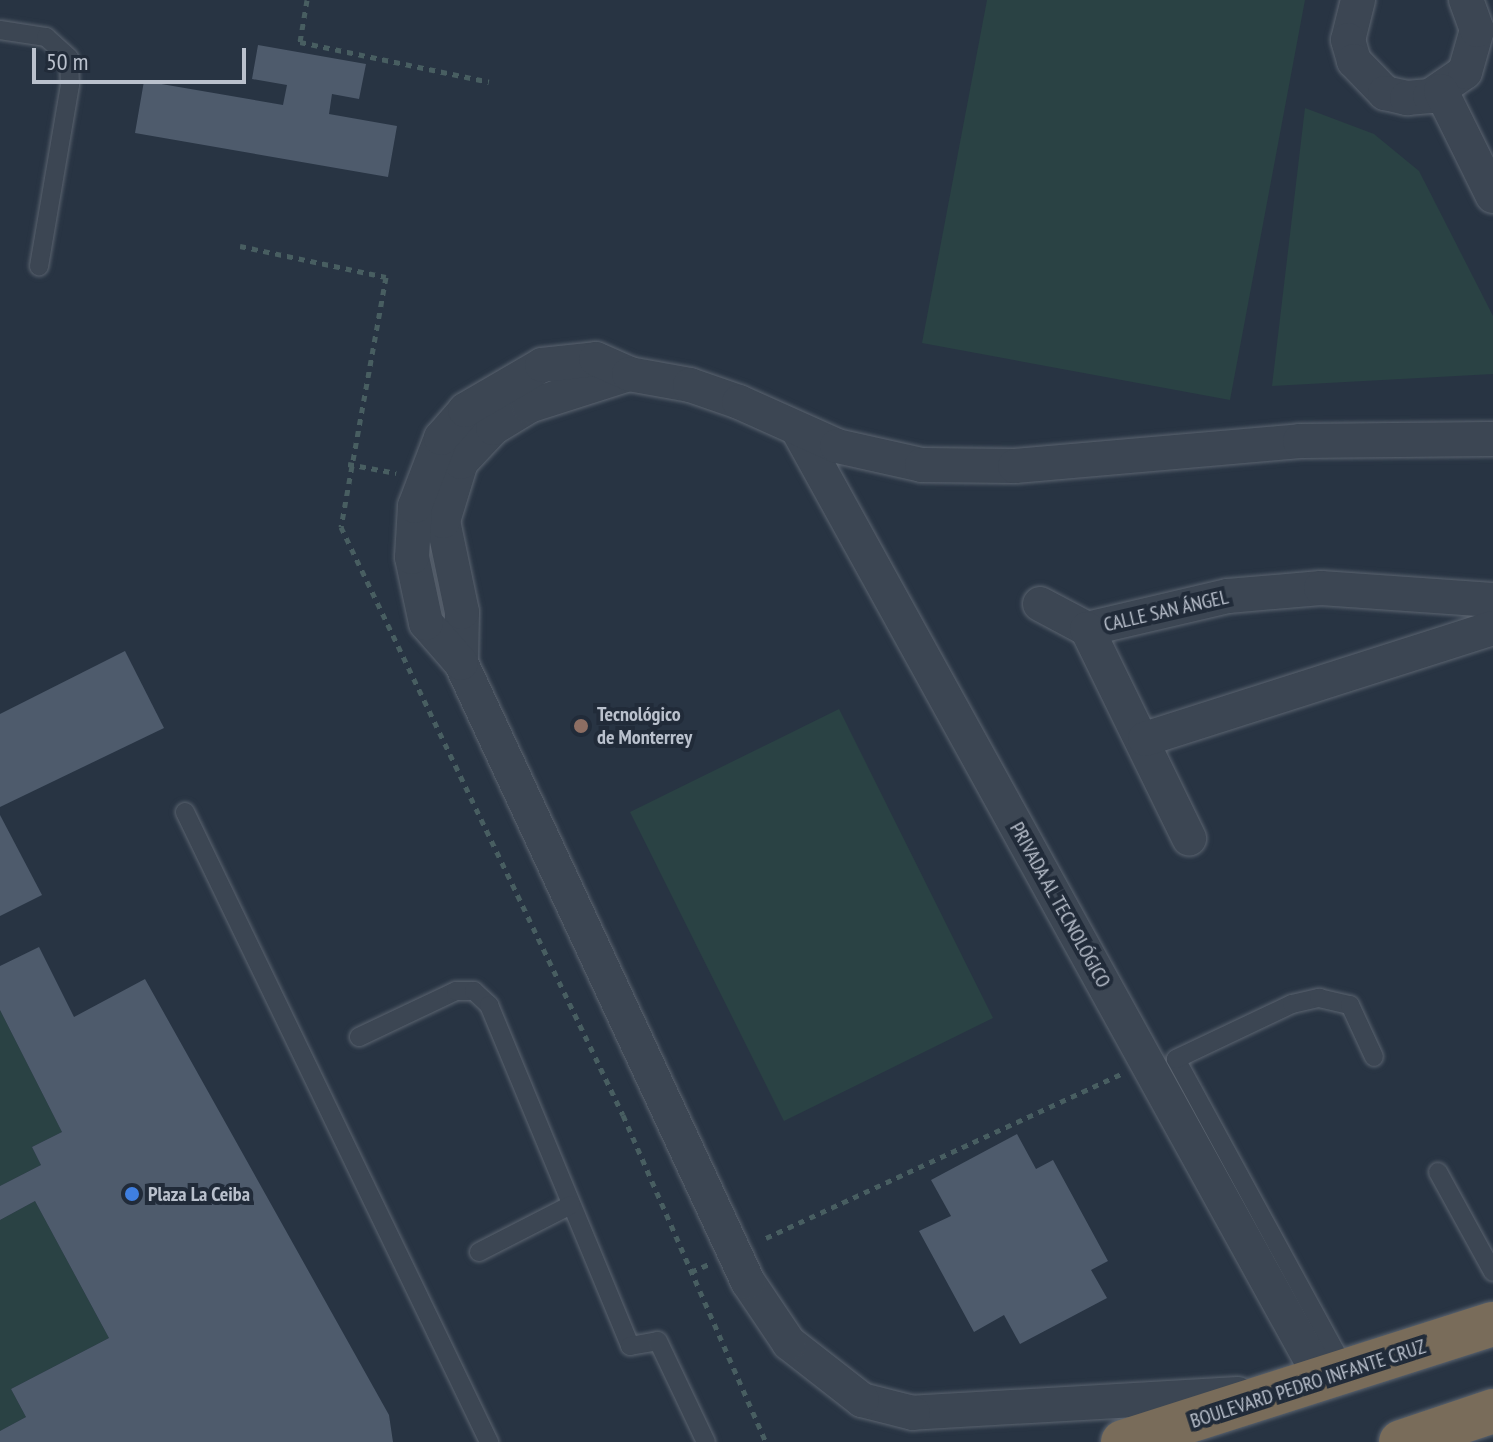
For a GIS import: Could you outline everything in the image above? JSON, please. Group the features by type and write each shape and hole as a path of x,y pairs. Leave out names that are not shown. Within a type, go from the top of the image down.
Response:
{"highway":[{"name":"BOULEVARD PEDRO INFANTE CRUZ","path":"1123,1442 1493,1324"},
{"path":"1401,1442 1493,1411"}],"street":[{"path":"1358,0 1348,40 1367,79 1407,98 1441,91 1465,72 1475,52 1477,30 1466,0"},
{"path":"1441,91 1493,196"},
{"path":"1321,1380 913,1413 862,1400 825,1377 789,1343 748,1282 461,663 462,612 443,521 461,462 493,428 529,406 629,374 690,385 798,430 880,457 963,467 1300,441 1493,439"},
{"name":"PRIVADA AL TECNOLÓGICO","path":"798,430 1321,1380"},
{"name":"CALLE SAN ÁNGEL","path":"1189,838 1145,739 1087,629 1228,596 1321,588 1493,600"},
{"path":"1040,604 1087,629"},
{"path":"1145,739 1493,628"}],"lane":[{"path":"0,30 54,41 71,71 39,266"},
{"path":"185,812 482,1437"},
{"path":"359,1037 456,991 481,995 630,1346 658,1341 706,1442"},
{"path":"1321,1380 1176,1059 1292,1004 1319,998 1350,1005 1374,1057"},
{"path":"1438,1172 1493,1272"},
{"path":"479,1252 571,1205"}],"path":[{"path":"307,0 300,42 489,82"},
{"path":"348,464 371,469"},
{"path":"766,1238 1147,1062"}],"green space":[{"path":"987,0 1305,0 1230,400 922,343"},
{"path":"1305,108 1374,134 1419,171 1493,316 1493,374 1272,386"},
{"path":"839,709 993,1018 784,1121 630,812"},
{"path":"0,1010 62,1132 32,1147 41,1165 0,1186"},
{"path":"35,1201 109,1338 11,1389 26,1417 0,1431 0,1220"}],"building":[{"path":"258,45 366,64 359,99 332,94 329,114 397,126 388,177 135,133 144,81 283,105 287,85 252,79"},
{"path":"125,651 164,728 0,807 0,714"},
{"path":"0,815 42,895 0,916"},
{"name":"Plaza La Ceiba","path":"39,947 74,1017 145,979 389,1415 393,1442 0,1442 0,1431 26,1417 11,1389 109,1338 35,1201 0,1220 0,1186 41,1165 32,1147 62,1132 0,1010 0,966"},
{"path":"1017,1134 1036,1169 1053,1160 1108,1261 1091,1270 1107,1298 1020,1344 1004,1315 974,1332 919,1231 951,1216 931,1180"}],"place":[{"name":"Tecnológico de Monterrey","path":"581,726"},
{"name":"Plaza La Ceiba","path":"132,1194"}]}
